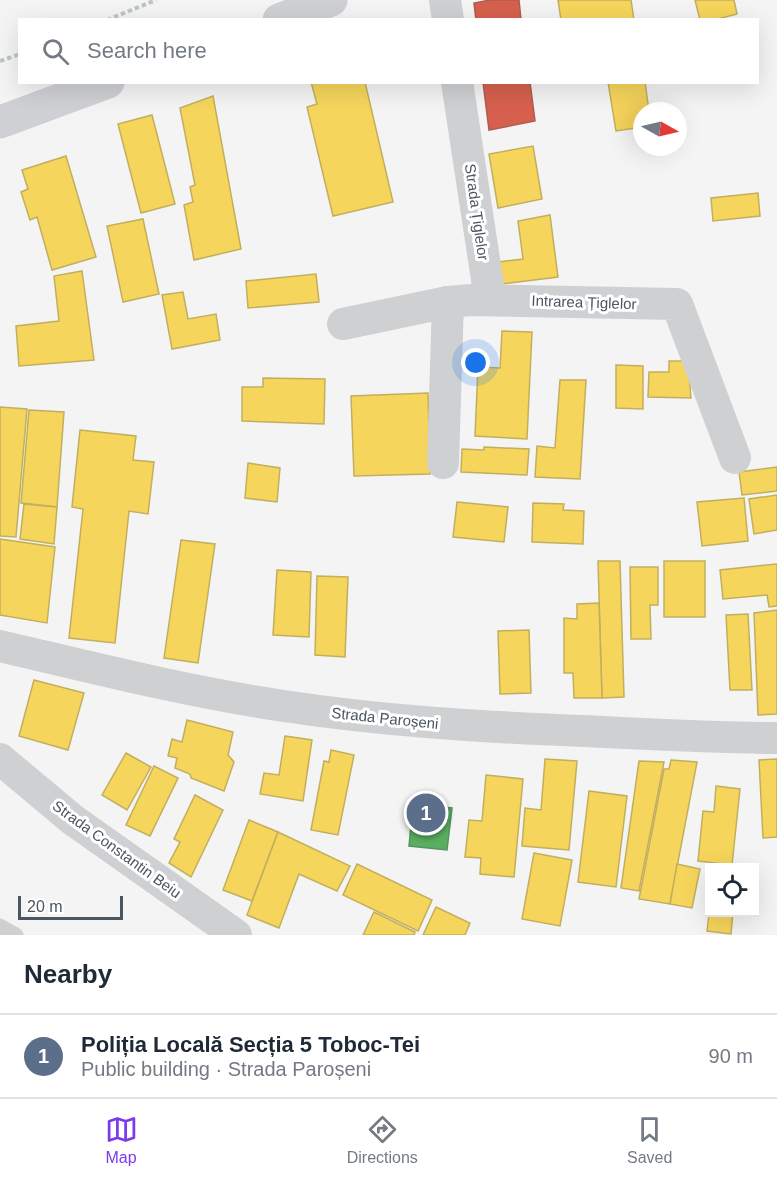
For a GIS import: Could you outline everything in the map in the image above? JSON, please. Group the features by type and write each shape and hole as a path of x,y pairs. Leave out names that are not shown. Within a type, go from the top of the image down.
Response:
{"main road":[{"path":"284,18 331,0"},
{"path":"0,122 103,84"}],"street":[{"path":"445,0 448,18"},
{"name":"Strada Țiglelor","path":"457,84 490,299"},
{"path":"343,324 448,302 490,299"},
{"name":"Intrarea Țiglelor","path":"490,299 677,304 735,458"},
{"path":"443,463 448,302"},
{"name":"Strada Paroșeni","path":"0,646 213,694 357,717 478,727 777,738"},
{"name":"Strada Constantin Beiu","path":"0,759 73,820 236,935"}],"lane":[{"path":"0,926 16,935"}],"path":[{"path":"112,18 156,0"},
{"path":"0,61 18,55"}],"building: Homes":[{"path":"558,0 631,0 634,18 561,18"},
{"path":"695,0 734,0 737,14 722,18 700,18"},
{"path":"312,84 365,84 393,202 333,216 307,107 317,104"},
{"path":"608,84 645,84 648,102 633,102 633,128 616,131"},
{"path":"213,96 241,249 194,260 184,205 193,202 190,187 195,185 180,108"},
{"path":"152,115 175,204 141,213 118,124"},
{"path":"533,146 542,199 498,208 489,154"},
{"path":"66,156 96,257 52,270 37,217 30,220 21,192 28,189 22,170"},
{"path":"758,193 760,216 713,221 711,198"},
{"path":"550,215 558,277 501,284 498,262 523,259 518,221"},
{"path":"143,219 159,294 123,302 107,226"},
{"path":"82,271 94,360 19,366 16,326 59,321 54,276"},
{"path":"316,274 319,302 248,308 246,281"},
{"path":"183,292 188,319 216,314 220,340 172,349 162,295"},
{"path":"502,331 532,332 527,439 475,436 478,367 500,368"},
{"path":"669,361 688,361 691,398 648,397 649,372 669,372"},
{"path":"616,365 643,366 643,409 616,408"},
{"path":"263,378 325,379 324,424 242,421 242,387 263,387"},
{"path":"560,380 586,380 580,479 535,477 537,446 555,448"},
{"path":"428,393 430,474 354,476 351,396"},
{"path":"0,407 27,409 16,537 0,536"},
{"path":"29,410 64,412 57,507 21,503"},
{"path":"80,430 136,436 133,460 154,462 148,514 129,511 115,643 69,638 83,509 72,507"},
{"path":"484,447 529,449 527,475 461,472 462,449 484,450"},
{"path":"248,463 280,468 277,502 245,498"},
{"path":"777,467 777,491 742,495 739,472"},
{"path":"777,495 777,530 754,534 749,499"},
{"path":"744,498 748,541 702,546 697,502"},
{"path":"457,502 508,507 504,542 453,537"},
{"path":"533,503 564,504 563,510 584,511 583,544 532,542"},
{"path":"24,504 57,507 54,544 20,539"},
{"path":"0,539 55,547 47,623 0,615"},
{"path":"181,540 215,544 198,663 164,658"},
{"path":"598,561 620,561 624,697 602,698"},
{"path":"664,561 705,561 705,617 664,617"},
{"path":"777,564 777,606 769,607 767,595 723,599 720,570"},
{"path":"630,567 658,567 658,605 650,605 651,639 631,639"},
{"path":"277,570 311,572 309,637 273,635"},
{"path":"317,576 348,577 345,657 315,655"},
{"path":"599,603 602,698 574,698 573,673 564,673 564,618 577,619 577,604"},
{"path":"777,610 777,714 758,715 754,613"},
{"path":"748,614 752,690 730,690 726,615"},
{"path":"529,630 531,693 500,694 498,631"},
{"path":"34,680 84,693 68,750 19,736"},
{"path":"187,720 233,732 228,755 234,762 224,791 191,778 190,774 175,768 177,758 168,756 172,739 182,742"},
{"path":"285,736 312,740 303,801 260,794 264,773 279,775"},
{"path":"331,750 354,755 338,835 311,830 324,761 329,762"},
{"path":"126,753 151,767 127,810 102,795"},
{"path":"545,759 577,761 569,850 522,846 525,808 541,810"},
{"path":"777,759 777,837 763,838 759,760"},
{"path":"671,760 697,762 670,904 639,899 664,769 669,769"},
{"path":"639,761 664,762 639,891 621,888"},
{"path":"154,766 178,778 150,836 126,825"},
{"path":"486,775 523,779 514,877 480,874 481,858 465,857 469,820 482,821"},
{"path":"716,786 740,789 732,863 698,861 703,811 714,812"},
{"path":"589,791 627,796 616,887 578,882"},
{"path":"195,795 223,810 191,877 169,863 180,842 174,839"},
{"path":"249,820 278,832 252,901 223,890"},
{"path":"278,832 350,866 337,891 299,874 279,928 247,915"},
{"path":"534,853 572,860 560,926 522,919"},
{"path":"357,864 432,900 418,931 343,895"},
{"path":"677,864 700,869 692,908 670,904"},
{"path":"436,907 470,923 465,935 423,935"},
{"path":"374,912 415,932 414,935 363,935"},
{"path":"709,917 733,917 731,934 707,931"}],"building: Shops":[{"path":"490,0 519,0 521,18 476,18 474,3"},
{"path":"483,84 530,84 535,121 489,130"}],"building: Public":[{"path":"413,804 452,808 447,850 409,846"}],"place":[{"name":"Poliția Locală Secția 5 Toboc-Tei","path":"426,813"}]}
